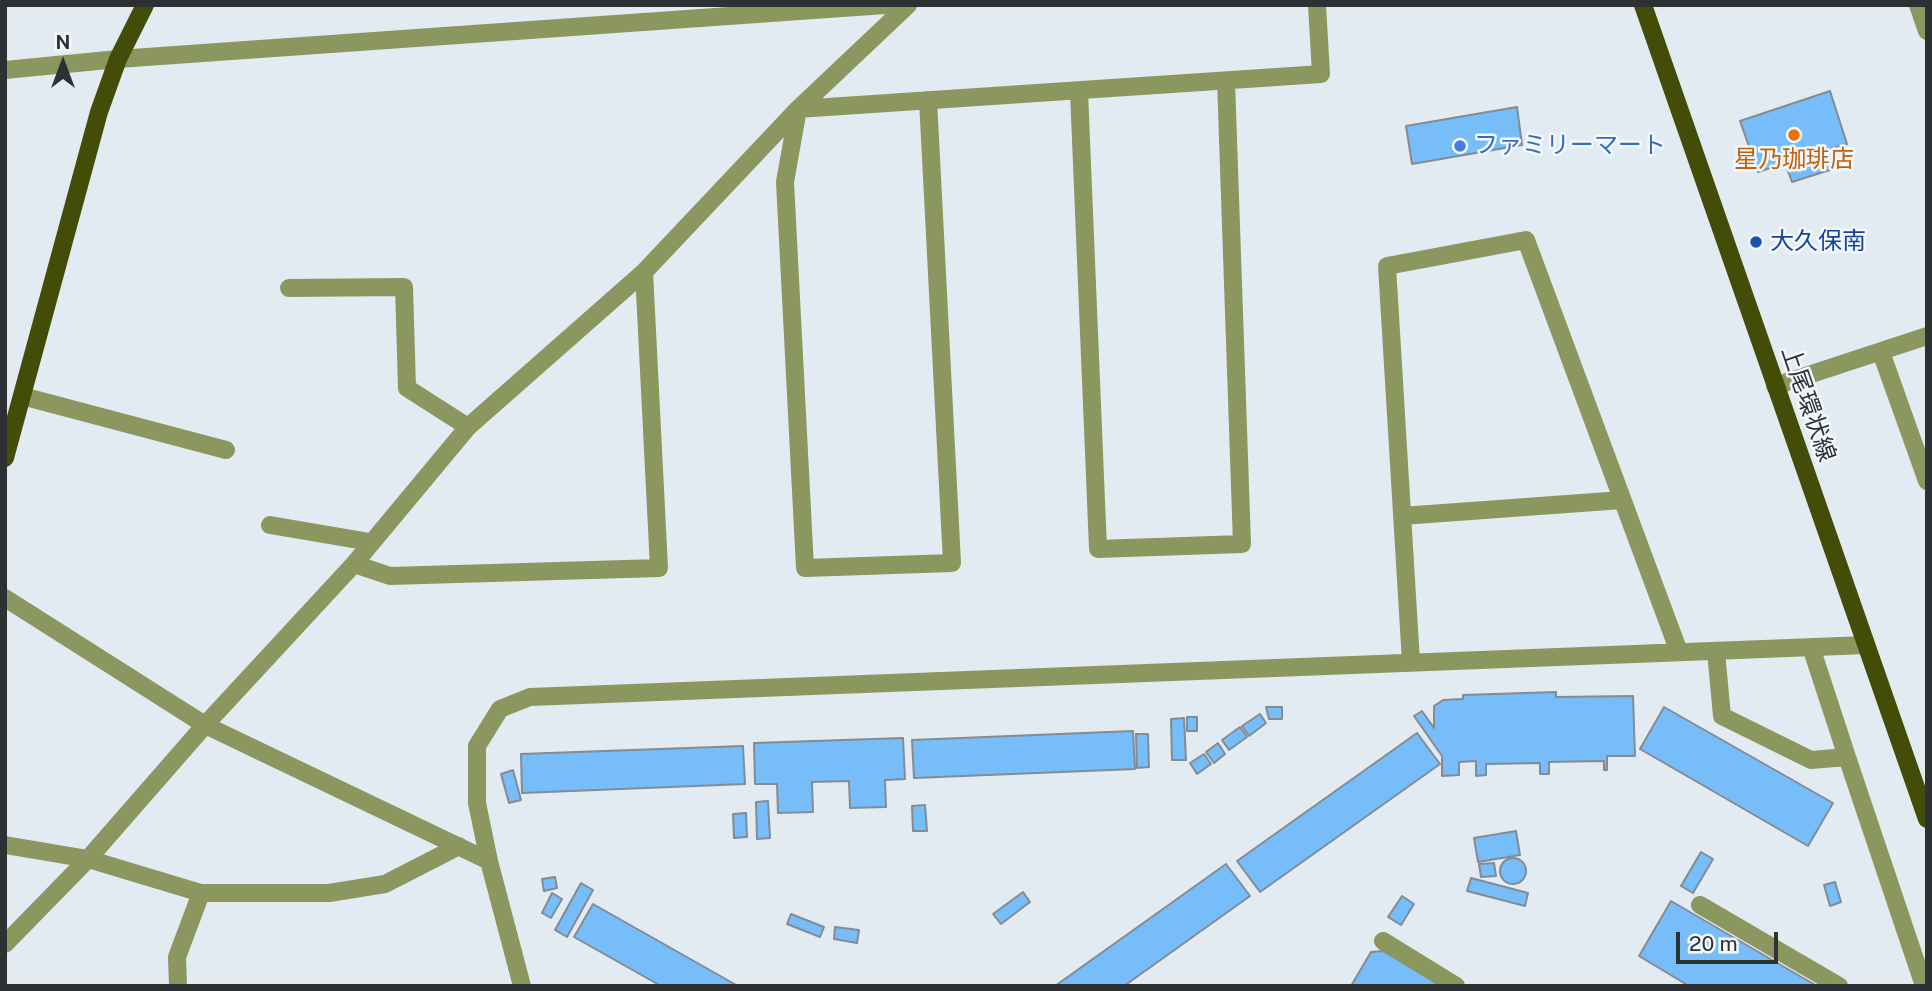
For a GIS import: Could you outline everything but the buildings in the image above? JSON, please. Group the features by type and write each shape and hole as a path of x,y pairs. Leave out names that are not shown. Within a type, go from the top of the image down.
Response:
{"main road":[{"path":"5,458 99,112 118,59 145,5"},
{"name":"上尾環状線","path":"1643,5 1927,819"}],"street":[{"path":"5,70 118,59 885,5"},
{"path":"5,944 88,859 205,725 354,564 370,541 468,427 645,272 798,109 908,5"},
{"path":"798,109 1321,74 1317,5"},
{"path":"1918,5 1927,31"},
{"path":"1079,92 1098,549 1242,544 1226,81"},
{"path":"798,109 785,182 805,568 952,563 928,100"},
{"path":"1411,662 1387,266 1526,240 1679,652"},
{"path":"354,564 390,576 659,568 645,272"},
{"path":"289,288 404,287 407,388 468,427"},
{"path":"1775,386 1927,336"},
{"path":"1881,352 1927,481"},
{"path":"22,396 226,450"},
{"path":"1402,516 1622,500"},
{"path":"270,525 370,541"},
{"path":"5,598 205,725 489,861"},
{"path":"522,986 489,861 477,803 477,746 500,709 530,697 1866,645"},
{"path":"1811,647 1924,986"},
{"path":"1716,652 1721,716 1811,760 1847,757"},
{"path":"5,845 88,859 201,894 329,893 385,884 459,846"},
{"path":"178,986 177,957 201,894"},
{"path":"1700,905 1839,986"},
{"path":"1382,941 1456,986"}],"place":[{"name":"星乃珈琲店","path":"1794,135"},
{"name":"ファミリーマート","path":"1460,146"},
{"name":"大久保南","path":"1756,242"}]}
